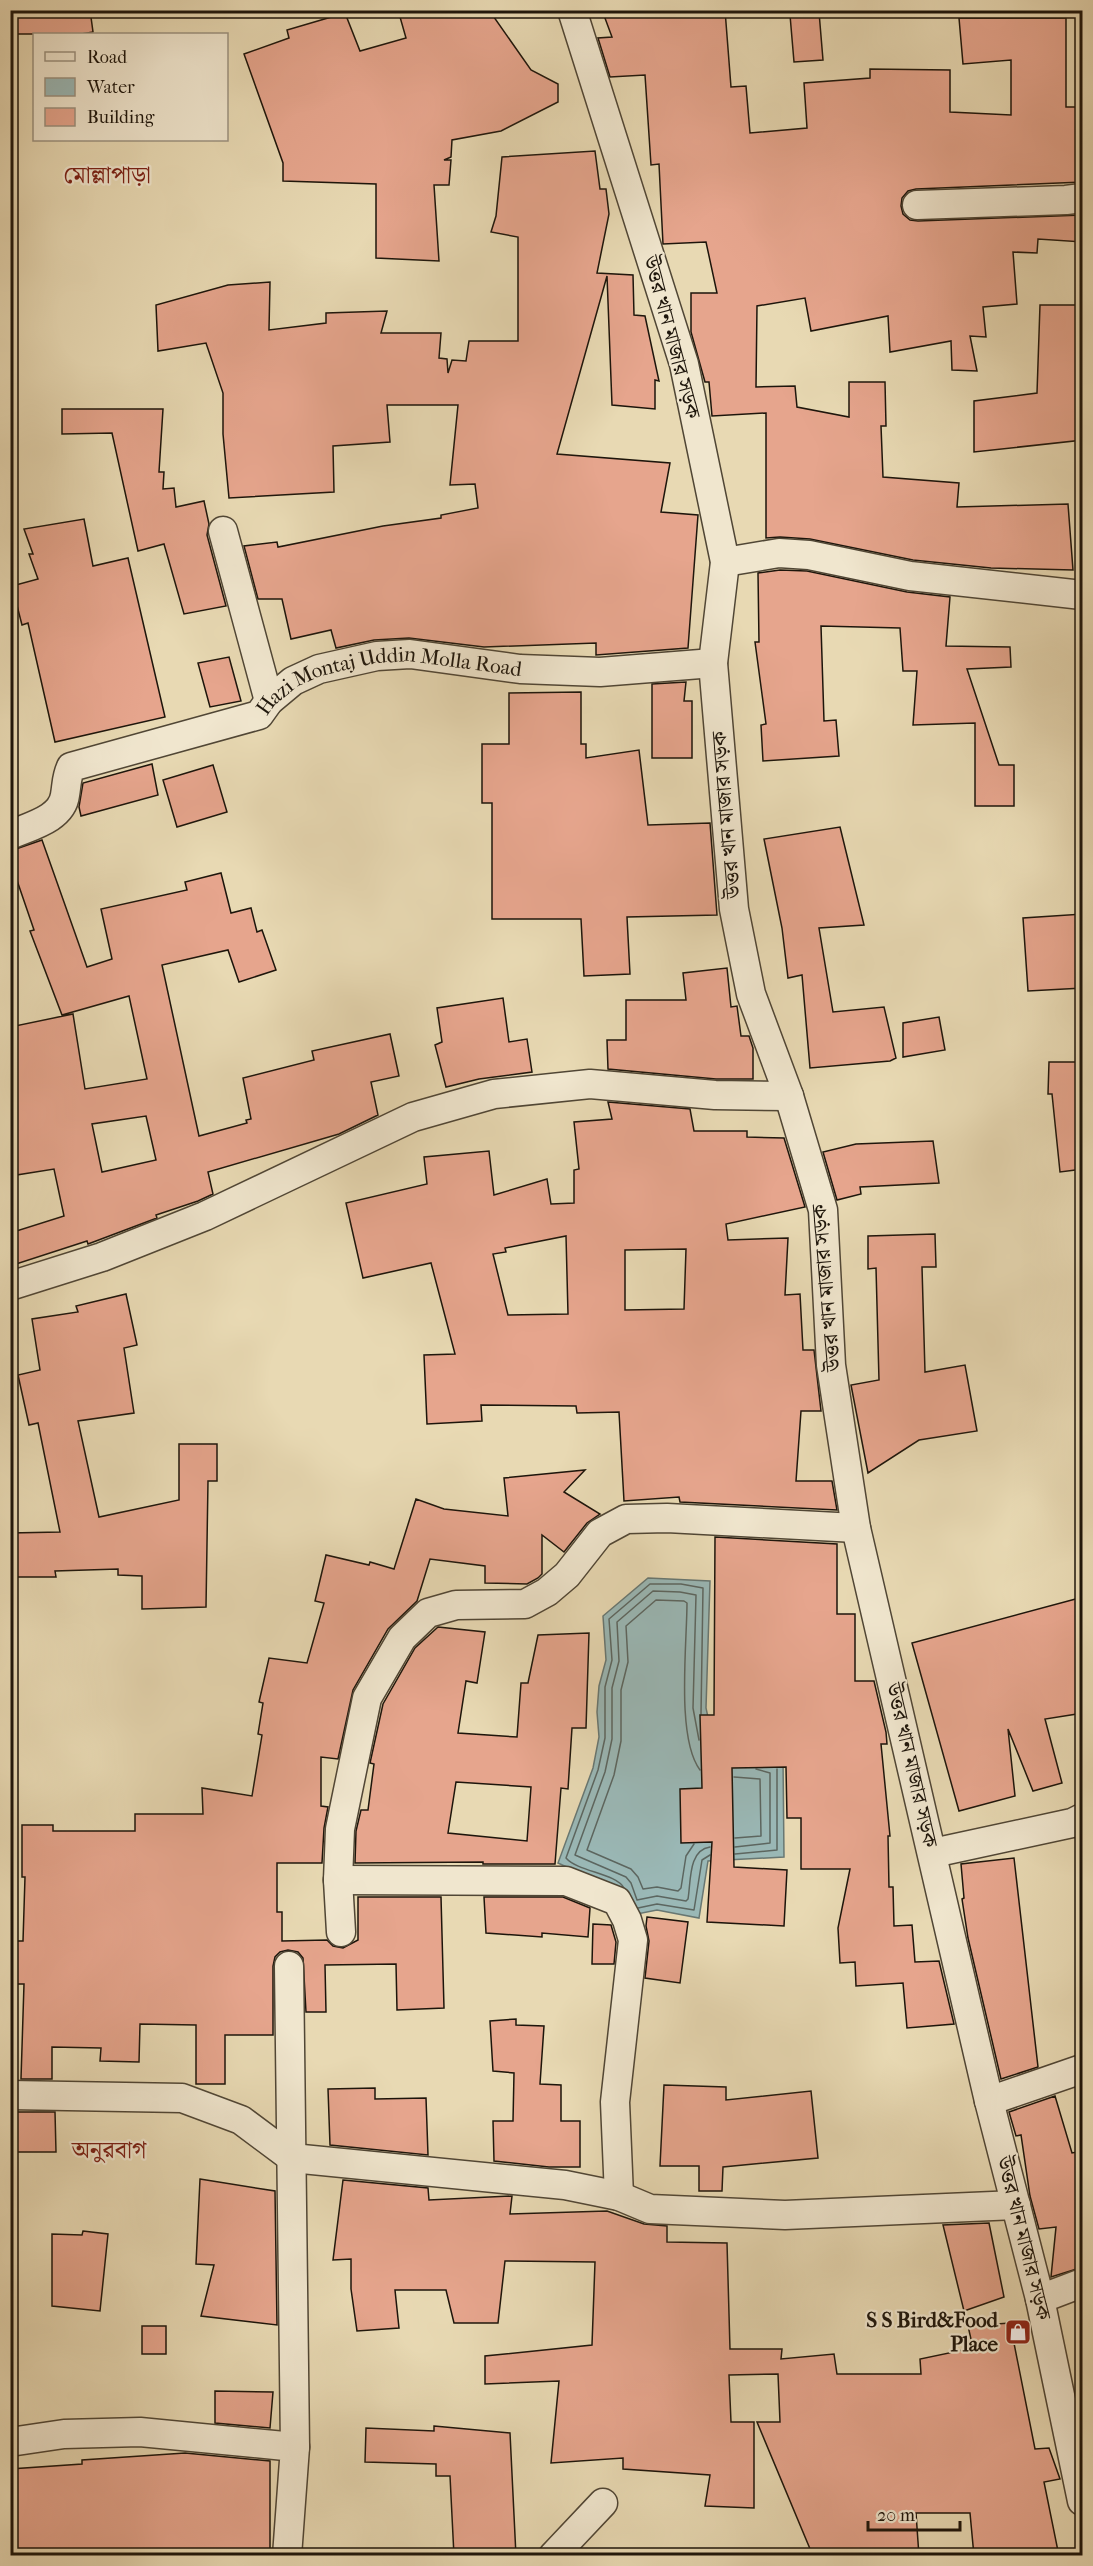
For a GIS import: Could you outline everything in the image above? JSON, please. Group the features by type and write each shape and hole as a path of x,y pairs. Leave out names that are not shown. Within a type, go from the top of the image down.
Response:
{"street":[{"name":"উত্তর খান মাজার সড়ক","path":"572,10 684,364 725,562 714,663 735,909 751,994 789,1096 823,1210 831,1365 856,1528 989,2101 1040,2299 1083,2501"},
{"path":"917,206 1083,198"},
{"path":"223,531 268,701"},
{"path":"725,562 779,553 809,555 910,576 1083,595"},
{"name":"Hazi Montaj Uddin Molla Road","path":"10,835 57,813 65,796 65,779 70,767 259,715 268,701 293,681 319,669 377,656 410,654 520,669 600,672 714,663"},
{"path":"10,1286 102,1257 205,1216 413,1117 494,1094 590,1084 715,1095 789,1096"},
{"path":"341,1932 338,1880 340,1828 367,1698 402,1638 428,1613 456,1605 525,1604 547,1592 567,1575 600,1533 626,1519 667,1518 856,1528"},
{"path":"933,1853 1072,1823 1083,1818"},
{"path":"338,1880 566,1881 617,1901 627,1920 633,1940 615,2102 619,2196"},
{"path":"287,2556 295,2447 289,1966"},
{"path":"989,2101 1083,2069"},
{"path":"10,2095 182,2098 242,2120 292,2158 565,2185 619,2196 650,2209 785,2215 1016,2205"},
{"path":"1040,2299 1083,2283"},
{"path":"10,2442 64,2434 140,2432 295,2447"},
{"path":"553,2556 603,2503"}],"water":[{"path":"648,1578 710,1581 706,1708 716,1755 783,1758 784,1857 708,1861 699,1918 657,1910 627,1916 586,1876 558,1863 593,1768 599,1737 597,1712 599,1686 606,1660 603,1616"}],"building":[{"path":"32,10 90,10 93,32 10,34 10,14"},
{"path":"419,10 489,10 531,70 558,84 558,102 501,131 452,140 451,157 444,160 451,160 449,185 434,185 439,261 376,258 376,184 283,181 283,163 244,54 289,38 287,30 345,13 360,51 406,38 400,17"},
{"path":"602,10 725,10 731,87 746,86 750,133 807,128 804,83 870,78 870,69 950,70 950,112 1011,115 1011,60 963,64 959,18 1066,18 1066,107 1083,107 1083,182 916,189 908,191 902,198 903,214 910,220 918,221 1083,215 1083,242 1038,239 1037,253 1013,252 1017,304 983,307 986,337 970,336 977,371 952,370 951,341 890,352 888,316 811,331 805,298 757,306 756,387 795,386 797,407 849,417 849,382 885,382 886,426 881,426 883,477 959,483 957,507 1068,504 1073,570 991,568 913,560 810,539 766,538 766,413 712,416 709,382 705,382 691,332 691,293 717,293 706,242 663,244 659,164 651,165 645,75 610,77 598,38 612,37"},
{"path":"819,12 823,60 794,62 790,15"},
{"path":"595,151 600,189 606,189 609,214 597,273 633,275 634,315 645,316 659,381 655,380 655,409 612,405 607,276 557,454 670,463 661,512 698,515 688,648 596,655 596,643 484,647 409,638 374,640 336,648 331,630 291,639 282,599 258,599 244,546 277,542 278,547 383,526 441,518 441,515 478,508 475,484 450,485 458,405 387,405 390,442 333,446 334,492 229,498 223,434 223,393 206,343 158,351 156,305 228,285 270,282 269,330 326,323 326,313 387,311 381,333 441,333 439,358 447,359 448,373 452,360 466,361 469,341 518,341 518,237 491,232 496,216 502,157"},
{"path":"1040,305 1083,305 1083,440 974,452 974,401 1037,393"},
{"path":"62,409 163,409 159,472 164,472 163,489 174,488 176,507 204,501 209,524 207,535 226,606 184,614 164,544 138,551 112,433 62,434"},
{"path":"84,519 93,566 128,558 165,717 55,742 28,623 22,625 12,586 38,579 29,554 33,554 24,529"},
{"path":"780,570 807,571 907,592 950,597 946,646 1010,647 1011,667 967,669 999,765 1014,765 1014,806 975,806 975,723 913,725 917,671 903,671 900,628 821,626 824,721 836,720 839,756 763,761 761,725 766,724 755,642 759,642 758,573"},
{"path":"229,657 241,701 210,707 198,663"},
{"path":"686,682 684,701 692,701 692,758 652,758 652,684"},
{"path":"581,692 581,744 586,744 586,758 639,750 648,825 710,823 717,915 627,917 630,974 584,976 581,919 492,919 492,803 482,803 482,744 509,744 509,693"},
{"path":"152,764 158,795 81,816 79,807 83,783"},
{"path":"213,765 227,812 177,827 163,780"},
{"path":"840,827 864,925 819,928 833,1012 884,1007 896,1058 890,1061 810,1068 802,975 788,978 782,928 764,839"},
{"path":"42,840 87,967 112,959 101,909 187,890 185,882 221,873 231,913 251,908 257,932 262,930 276,970 239,982 228,950 162,965 199,1136 247,1123 246,1120 251,1119 243,1078 314,1060 312,1051 390,1034 399,1076 371,1082 378,1115 339,1134 208,1172 213,1194 88,1244 87,1241 10,1266 10,1233 64,1216 54,1169 10,1176 10,1027 73,1014 85,1089 147,1079 129,996 62,1015 30,931 34,930 10,860 10,851","holes":["146,1116 156,1160 102,1172 92,1124"]},
{"path":"1083,914 1083,988 1028,991 1023,918"},
{"path":"727,968 731,1007 737,1006 741,1036 749,1036 753,1048 753,1079 716,1079 608,1069 607,1040 626,1040 626,1000 686,1000 683,973"},
{"path":"503,998 509,1042 527,1039 532,1072 479,1079 446,1087 435,1045 442,1042 437,1008"},
{"path":"939,1017 945,1050 903,1057 903,1023"},
{"path":"1049,1062 1076,1062 1076,1101 1083,1100 1083,1169 1060,1172 1052,1094 1048,1094"},
{"path":"608,1102 690,1109 694,1131 747,1131 747,1137 784,1138 805,1207 726,1224 728,1240 788,1238 785,1295 800,1294 803,1350 814,1350 821,1411 801,1411 796,1481 832,1481 837,1510 680,1502 679,1497 624,1501 619,1412 577,1413 576,1406 481,1405 482,1421 427,1424 424,1355 455,1354 431,1263 363,1278 346,1203 427,1184 424,1157 489,1151 494,1195 547,1179 551,1204 574,1203 574,1170 579,1169 574,1122 612,1119","holes":["566,1236 568,1314 508,1315 493,1254 506,1252 505,1248","686,1249 684,1309 625,1310 625,1250"]},
{"path":"933,1141 939,1183 860,1187 861,1194 837,1200 823,1152 856,1144"},
{"path":"935,1234 936,1267 922,1267 925,1372 965,1365 977,1431 919,1440 868,1473 851,1385 879,1380 876,1268 868,1269 868,1236"},
{"path":"126,1294 137,1345 124,1348 134,1413 78,1421 99,1517 179,1500 179,1444 217,1444 217,1481 208,1481 206,1607 142,1609 142,1576 118,1575 118,1569 55,1571 56,1577 10,1577 10,1533 60,1532 38,1423 29,1425 18,1375 40,1370 32,1319 78,1312 76,1306"},
{"path":"585,1470 564,1492 600,1514 587,1523 564,1552 542,1535 542,1574 538,1578 527,1584 485,1583 485,1566 430,1559 417,1601 388,1629 353,1690 338,1759 321,1757 321,1806 328,1807 322,1863 277,1863 277,1912 282,1912 282,1941 327,1940 333,1946 343,1948 358,1940 358,1897 441,1897 444,2008 397,2010 396,1964 325,1965 326,2012 306,2012 303,1958 298,1952 288,1950 280,1952 275,1957 273,1966 273,2035 225,2035 225,2084 196,2084 196,2025 140,2024 139,2062 100,2061 101,2048 52,2047 52,2079 21,2079 24,1984 10,1984 10,1941 23,1941 25,1877 22,1877 22,1825 53,1825 53,1831 135,1831 135,1814 203,1814 202,1788 252,1796 262,1735 258,1734 263,1703 259,1702 269,1658 307,1663 324,1603 315,1601 326,1555 369,1565 370,1562 394,1569 416,1499 444,1509 508,1516 504,1478"},
{"path":"715,1537 837,1544 837,1614 855,1614 855,1681 874,1681 886,1732 887,1744 881,1744 890,1836 888,1836 889,1887 893,1887 894,1926 912,1925 915,1962 939,1961 954,2024 907,2028 903,1983 856,1986 855,1962 840,1963 838,1928 850,1869 801,1869 801,1818 787,1818 786,1767 732,1768 734,1867 787,1870 784,1926 707,1922 712,1842 681,1843 680,1789 702,1788 700,1715 714,1715"},
{"path":"1083,1597 1083,1713 1045,1719 1062,1783 1033,1791 1008,1729 1015,1796 959,1811 912,1643"},
{"path":"438,1627 485,1632 477,1683 466,1681 458,1733 517,1737 521,1683 528,1683 538,1635 589,1633 586,1728 572,1728 568,1789 561,1788 555,1864 355,1863 356,1831 361,1810 368,1810 374,1764 370,1763 383,1704 415,1648","holes":["456,1782 531,1787 527,1841 448,1833"]},
{"path":"1014,1858 1038,2067 1001,2079 968,1938 962,1899 964,1898 961,1864"},
{"path":"484,1897 563,1897 590,1908 588,1937 542,1933 542,1937 486,1933"},
{"path":"647,1917 688,1922 680,1983 645,1978 649,1941"},
{"path":"593,1924 611,1925 616,1942 614,1964 592,1964"},
{"path":"516,2019 516,2025 544,2026 540,2084 561,2085 561,2121 580,2121 580,2167 549,2167 494,2161 493,2121 513,2121 514,2073 493,2071 490,2021"},
{"path":"664,2085 726,2087 726,2100 811,2091 818,2158 723,2167 722,2191 699,2191 699,2166 660,2166"},
{"path":"375,2088 375,2099 426,2098 428,2155 330,2145 328,2089"},
{"path":"1055,2096 1072,2153 1083,2151 1083,2267 1051,2277 1056,2227 1039,2229 1030,2196 1021,2135 1016,2136 1009,2112"},
{"path":"10,2112 55,2112 56,2152 10,2152"},
{"path":"200,2179 275,2191 277,2325 201,2316 214,2265 196,2264"},
{"path":"343,2180 428,2188 429,2200 512,2196 510,2214 607,2211 644,2224 667,2226 667,2242 727,2243 730,2349 782,2349 781,2359 834,2354 837,2374 921,2374 920,2359 973,2348 968,2326 1010,2323 1035,2449 1049,2448 1060,2479 1044,2482 1059,2556 974,2556 970,2513 916,2513 919,2556 813,2556 757,2422 780,2422 778,2374 729,2375 731,2422 754,2422 754,2508 705,2506 710,2475 623,2469 623,2458 551,2463 559,2381 485,2384 485,2356 592,2345 595,2262 505,2261 498,2323 454,2323 446,2290 395,2290 399,2328 357,2331 351,2289 351,2259 333,2260"},
{"path":"989,2223 1004,2297 964,2311 943,2225"},
{"path":"83,2231 108,2234 100,2311 52,2306 52,2234 82,2235"},
{"path":"142,2326 166,2326 166,2354 142,2354"},
{"path":"215,2391 273,2392 270,2428 215,2423"},
{"path":"434,2426 510,2433 516,2556 454,2556 450,2476 436,2476 436,2464 365,2462 366,2428 434,2431"},
{"path":"185,2453 270,2461 270,2556 10,2556 10,2469 82,2464 82,2460"}],"place":[{"name":"S S Bird&Food Place","path":"1018,2332"}],"district":[{"name":"মোল্লাপাড়া","path":"107,175"},
{"name":"অনুরবাগ","path":"109,2150"}]}
